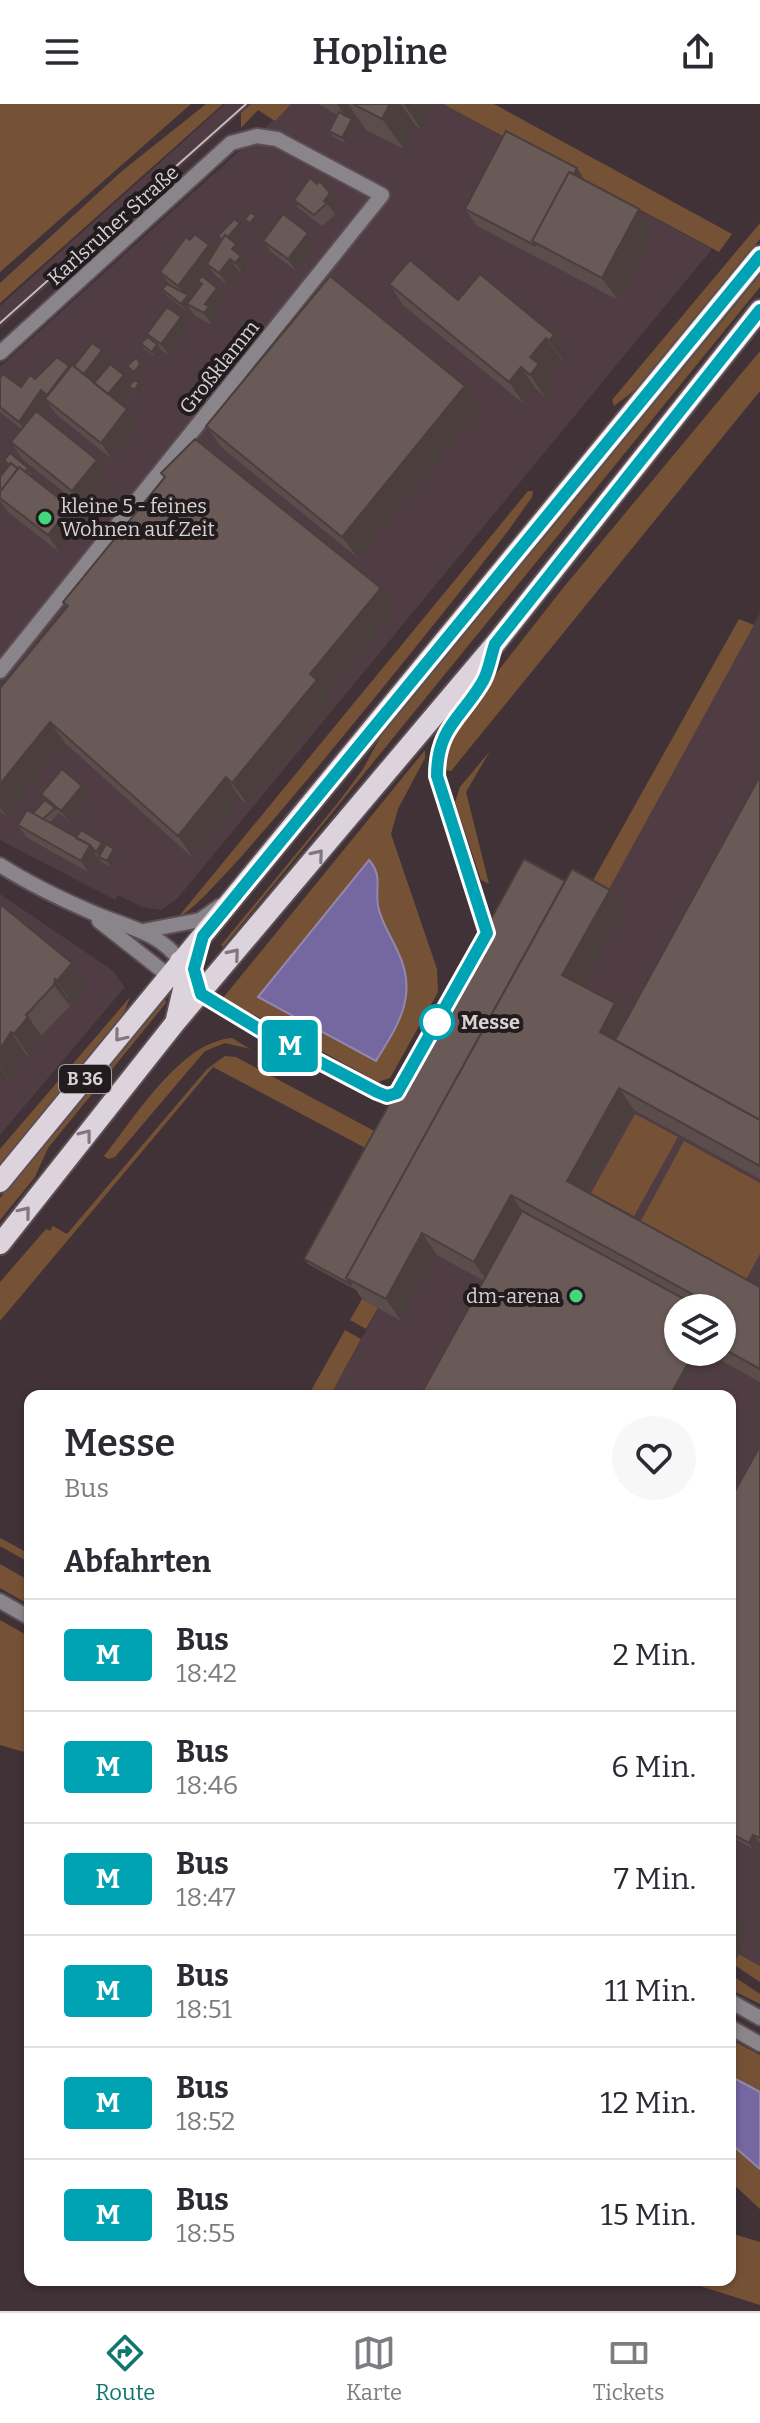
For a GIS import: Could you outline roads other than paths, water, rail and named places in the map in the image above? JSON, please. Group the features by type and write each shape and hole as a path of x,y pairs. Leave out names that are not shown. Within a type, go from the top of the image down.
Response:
{"main road":[{"name":"B 36","path":"0,1244 175,1023 184,979 203,936 760,256"},
{"name":"B 36","path":"0,1182 495,644 760,310"},
{"path":"184,979 194,969 203,936"}],"street":[{"name":"Karlsruher Straße","path":"0,353 183,189 218,153 231,143 257,136"},
{"name":"Großklamm","path":"0,671 382,195 294,147 257,136"},
{"path":"0,865 87,910 143,931 169,945 184,979"},
{"path":"143,931 200,920 237,895"},
{"path":"87,910 184,979"},
{"path":"0,1601 24,1615"},
{"path":"736,2004 757,2015"},
{"path":"736,2030 760,2044"}],"tram line":[{"path":"0,323 246,104"}],"place":[{"name":"kleine 5 - feines Wohnen auf Zeit","path":"45,518"},
{"name":"Messe","path":"437,1022"},
{"name":"dm-arena","path":"576,1296"}]}
